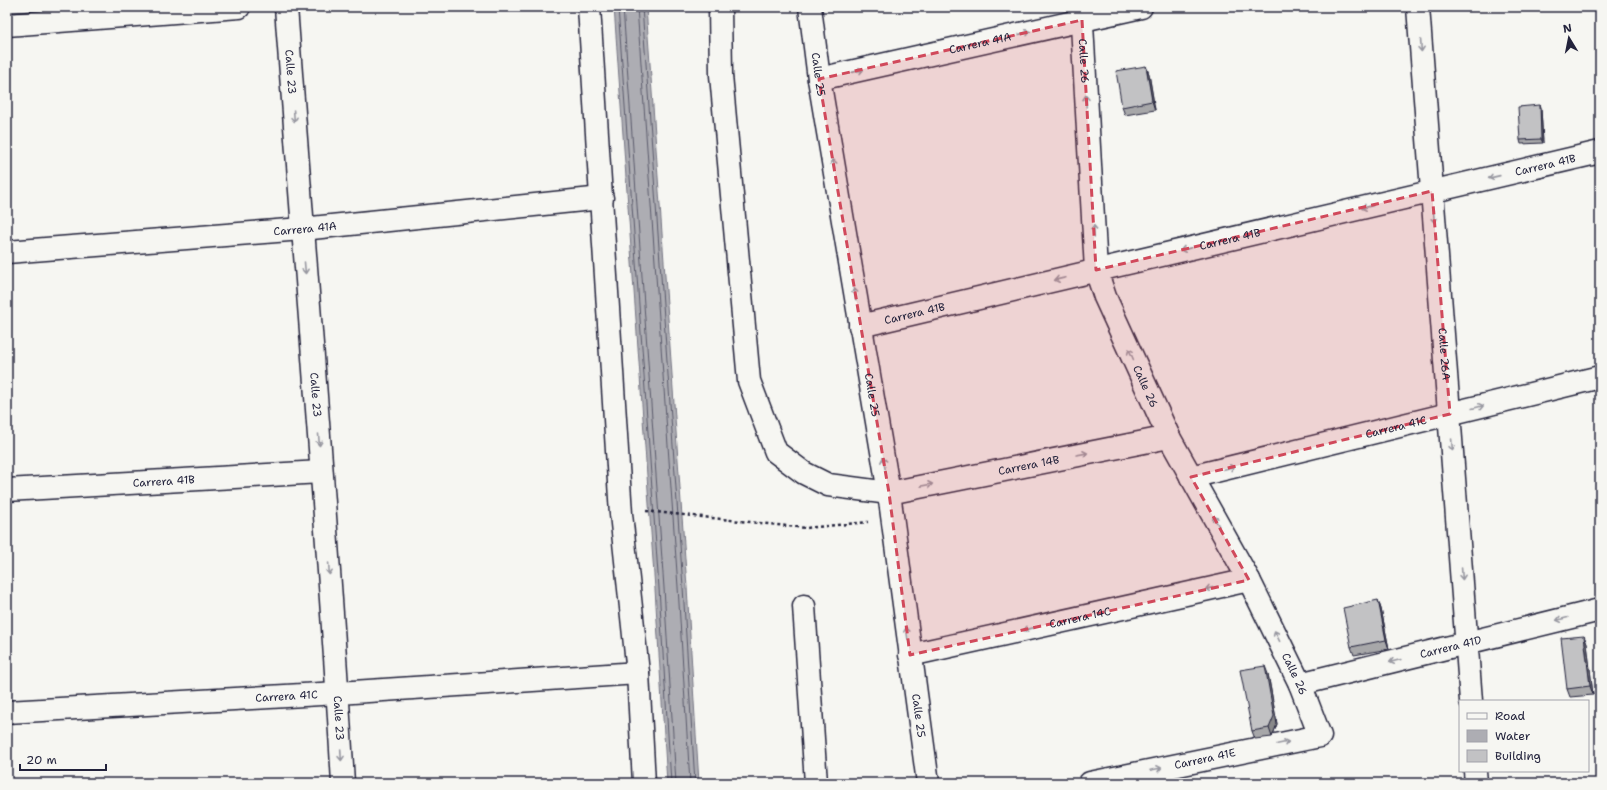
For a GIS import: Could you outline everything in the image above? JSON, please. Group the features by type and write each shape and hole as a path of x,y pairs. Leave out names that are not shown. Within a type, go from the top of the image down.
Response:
{"street":[{"path":"7,25 239,7"},
{"name":"Calle 23","path":"286,7 322,472 343,783"},
{"path":"589,7 621,514 638,673 644,783"},
{"name":"Carrera 14B","path":"720,7 721,75 749,381 776,452 804,473 828,485 889,493 1169,437"},
{"name":"Calle 25","path":"810,7 820,79 860,326 889,493 928,783"},
{"name":"Carrera 41A","path":"820,79 1081,14 1141,7"},
{"name":"Calle 26A","path":"1418,7 1471,700"},
{"name":"Calle 26","path":"1081,14 1096,270 1105,297 1169,437 1249,580 1300,684 1320,736"},
{"name":"Carrera 41B","path":"860,326 1600,152"},
{"name":"Carrera 41A","path":"7,252 302,229 602,198"},
{"name":"Carrera 41C","path":"1191,477 1600,378"},
{"name":"Carrera 41B","path":"7,490 322,472"},
{"name":"Carrera 14C","path":"910,655 1249,580"},
{"path":"804,606 816,783"},
{"name":"Carrera 41D","path":"1300,684 1600,610"},
{"name":"Carrera 41C","path":"7,712 338,693 638,673"},
{"name":"Carrera 41E","path":"1090,783 1320,736"},
{"path":"1476,772 1476,783"}],"path":[{"path":"646,511 806,528 892,519"}],"highlighted area":[{"path":"1082,20 1096,270 1432,191 1450,414 1191,477 1249,580 910,655 889,493 819,79"}],"water":[{"path":"614,7 646,7 687,587 699,783 667,783 655,589"}],"building":[{"path":"1146,66 1152,101 1122,107 1116,71"},
{"path":"1540,105 1541,139 1520,140 1518,107"},
{"path":"1378,600 1386,640 1351,647 1343,608"},
{"path":"1584,636 1590,686 1567,689 1561,638"},
{"path":"1265,666 1274,716 1269,728 1252,731 1240,670"}]}
